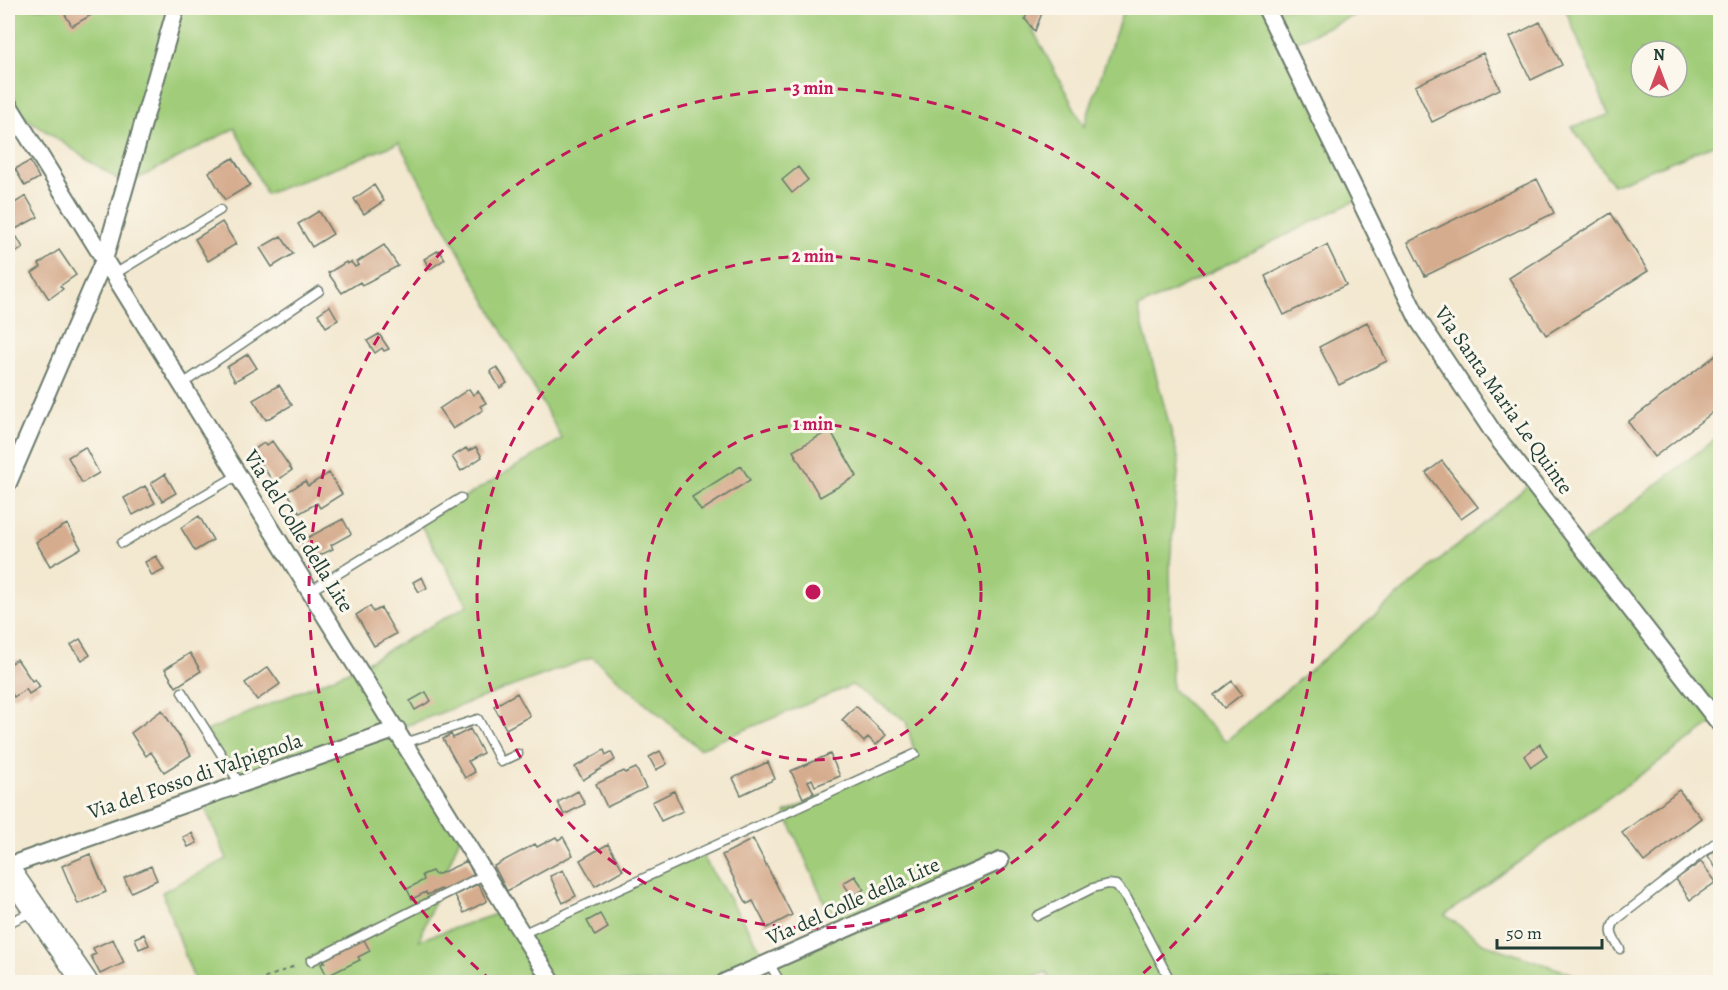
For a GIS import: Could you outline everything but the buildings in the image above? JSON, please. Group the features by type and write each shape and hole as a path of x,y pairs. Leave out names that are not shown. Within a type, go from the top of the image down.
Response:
{"street":[{"path":"8,483 104,260 176,8"},
{"name":"Via Santa Maria Le Quinte","path":"1266,8 1419,321 1495,435 1720,724"},
{"name":"Via del Colle della Lite","path":"8,104 401,736 551,982"},
{"name":"Via del Fosso di Valpignola","path":"8,868 240,784 401,736"},
{"name":"Via del Colle della Lite","path":"725,982 1000,861"},
{"path":"8,868 86,982"}],"lane":[{"path":"114,275 220,210"},
{"path":"181,385 319,291"},
{"path":"122,543 238,475"},
{"path":"310,591 461,498"},
{"path":"182,692 240,784"},
{"path":"401,736 478,719 501,762 519,754"},
{"path":"522,934 915,754"},
{"path":"1620,949 1612,935 1612,925 1616,920 1720,840"},
{"path":"311,961 486,874"},
{"path":"1037,916 1093,888 1108,884 1116,885 1127,898 1171,982"},
{"path":"8,923 36,910"},
{"path":"769,963 780,982"}],"path":[{"path":"256,982 297,966"}],"green space":[{"path":"8,8 1021,8 1084,126 1124,8 1371,8 1285,46 1359,199 1138,308 1179,461 1170,564 1172,689 1226,741 1532,482 1581,544 1720,435 1720,718 1445,915 1483,943 1596,982 1052,982 1046,972 1022,982 780,982 769,963 725,982 195,982 162,892 227,859 201,798 239,784 206,731 358,667 468,605 420,524 562,439 399,143 266,194 235,128 126,185 11,108 8,110","holes":["592,657 699,749 852,685 906,721 915,754 785,813 838,933 769,963 700,852 522,933 508,910 419,940 461,834 397,729"]},
{"path":"1565,8 1720,8 1720,142 1613,185 1572,127 1609,115"}]}
